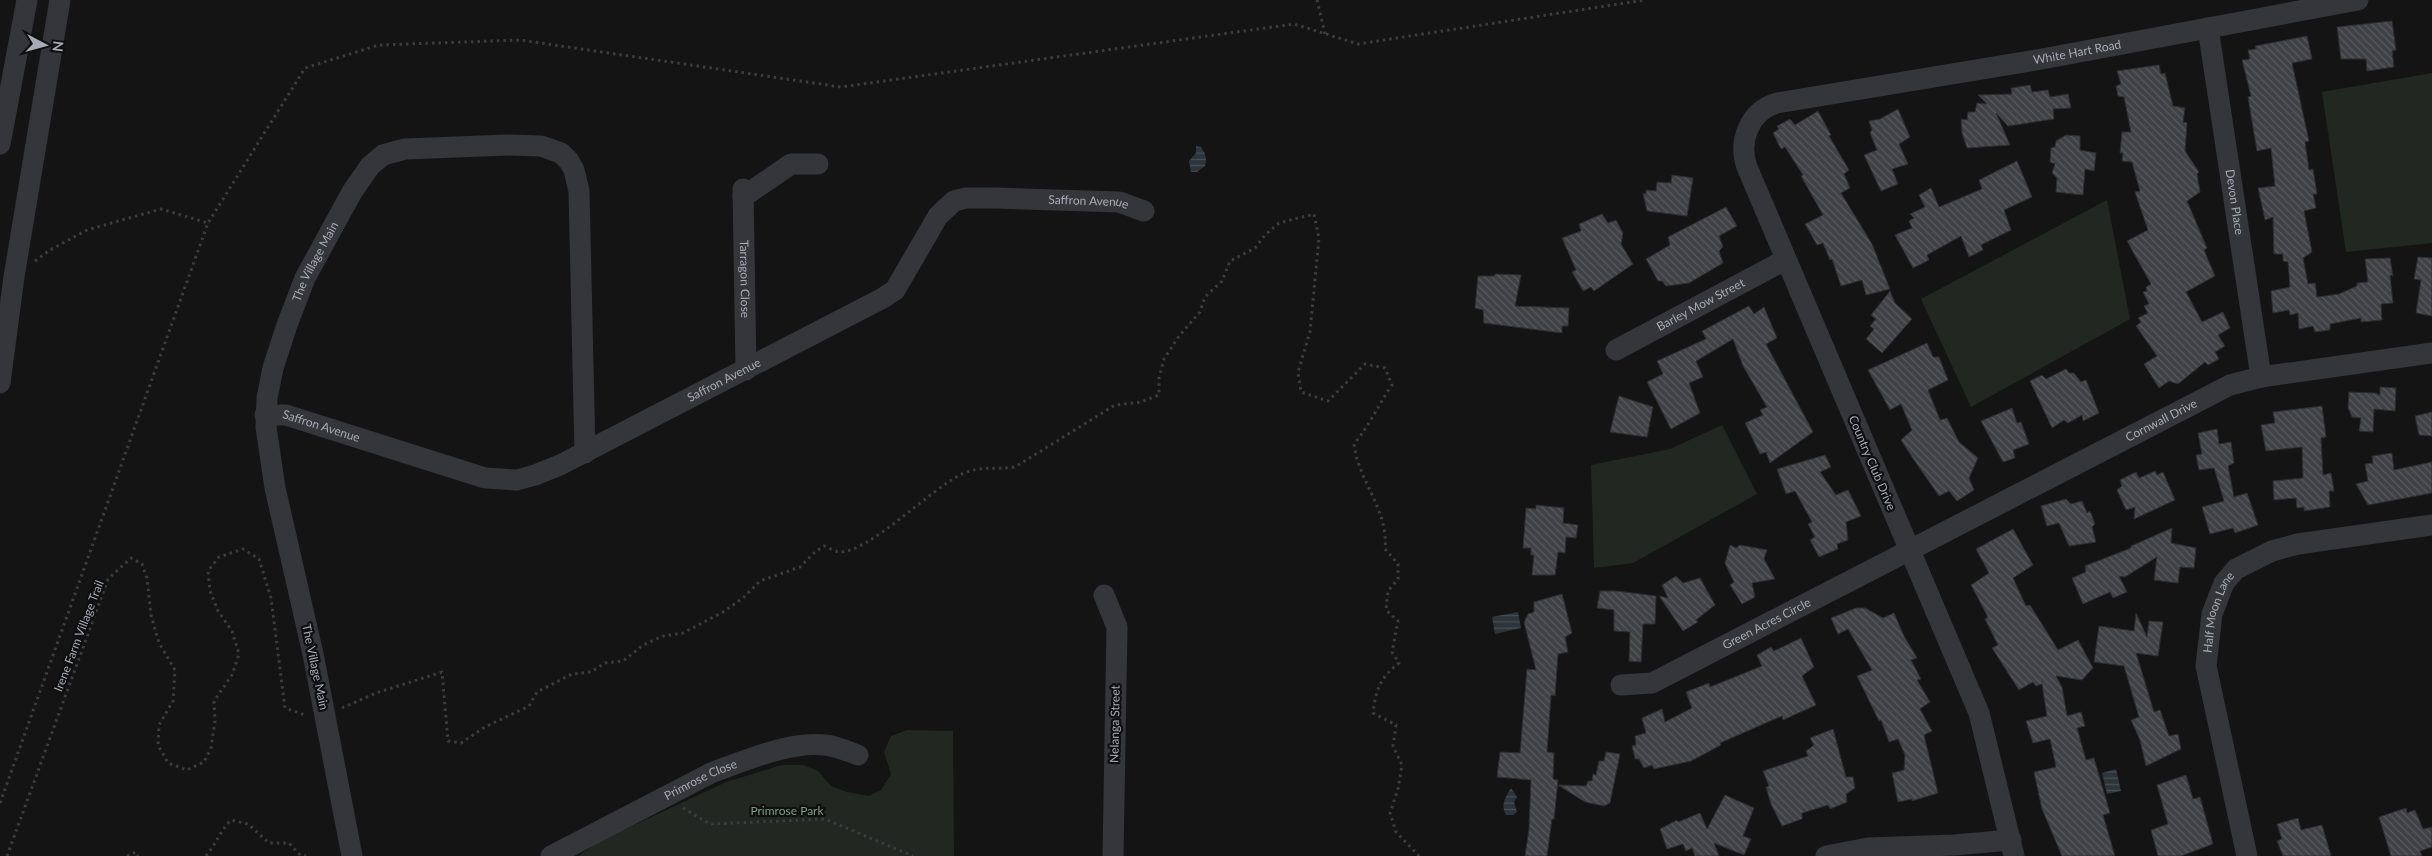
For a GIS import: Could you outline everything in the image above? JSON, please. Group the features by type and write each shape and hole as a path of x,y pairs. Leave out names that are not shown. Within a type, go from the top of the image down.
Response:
{"street":[{"path":"0,144 27,0"},
{"path":"0,382 14,277 60,0"},
{"name":"White Hart Road","path":"1795,101 2358,0"},
{"name":"Devon Place","path":"2208,28 2261,377"},
{"name":"Country Club Drive","path":"1795,101 1773,104 1761,112 1748,130 1743,146 1747,168 1979,713 2012,848"},
{"name":"The Village Main","path":"352,856 325,716 275,488 265,414 273,368 305,278 352,192 375,161 383,155 405,150 541,146 561,153 570,161 579,191 584,453"},
{"name":"Tarragon Close","path":"746,370 743,193 791,164 818,164"},
{"name":"Saffron Avenue","path":"265,414 286,415 484,478 517,480 535,475 584,453 893,292 938,216 954,201 966,198 996,198 1118,202 1144,212"},
{"name":"Barley Mow Street","path":"1616,350 1785,260"},
{"name":"Cornwall Drive","path":"1909,550 2219,390 2242,381 2432,353"},
{"name":"Half Moon Lane","path":"2248,856 2206,666 2212,614 2224,583 2236,570 2272,551 2298,544 2432,525"},
{"name":"Green Acres Circle","path":"1621,685 1652,683 1909,550"},
{"name":"Nelanga Street","path":"1104,595 1117,627 1113,856"},
{"name":"Primrose Close","path":"552,856 711,774 735,764 808,744 826,745 858,755"},
{"path":"1826,856 1868,848 1954,845 2012,848"}],"path":[{"path":"1317,0 1326,34"},
{"path":"0,803 208,223 305,68 379,45 520,40 841,87 1294,24 1358,44 1645,0"},
{"path":"14,277 50,250 87,230 160,209 208,223"},
{"path":"325,716 376,693 442,672 448,741 461,743 485,728 529,706 537,692 572,674 591,672 605,663 623,661 643,645 663,636 683,633 722,612 743,598 760,581 800,567 824,546 839,552 863,545 952,479 985,467 1004,469 1015,467 1115,405 1141,402 1159,395 1159,378 1164,359 1179,336 1200,312 1205,297 1222,282 1230,261 1255,248 1264,234 1279,223 1314,214 1319,238 1310,332 1298,372 1301,392 1328,400 1365,364 1385,368 1392,385 1380,401 1369,426 1354,444 1356,459 1380,513 1387,534 1385,550 1398,564 1398,579 1388,591 1386,610 1398,620 1392,652 1399,663 1385,674 1375,696 1373,713 1396,725 1393,746 1402,766 1398,789 1390,813 1396,832 1419,856"},
{"name":"Irene Farm Village Trail","path":"7,856 108,579 131,558 142,564 147,578 151,615 159,643 175,670 173,700 158,725 158,745 168,763 187,770 204,762 211,748 215,721 214,701 232,674 239,654 232,631 218,611 210,591 208,571 219,557 243,549 260,559 271,598 284,708 305,715 325,716"},
{"path":"677,805 710,824 825,819 913,856"},
{"path":"206,856 217,842 221,830 232,820 248,824 269,843 288,843 299,854 306,856"},
{"path":"127,856 136,852 138,856"}],"green space":[{"path":"2432,73 2432,243 2346,252 2322,92"},
{"path":"2107,200 2130,319 1971,407 1921,299"},
{"path":"1722,425 1757,494 1633,563 1594,568 1591,465 1670,449"},
{"name":"Primrose Park","path":"907,730 953,731 954,856 578,856 600,841 726,782 782,765 803,765 818,771 831,786 847,792 869,796 881,790 891,774 884,752 891,736"}],"shaded area":[{"path":"1196,146 1201,147 1204,152 1206,163 1197,172 1191,172 1189,161 1196,153"},
{"path":"1518,612 1521,628 1495,634 1492,617"},
{"path":"2116,769 2121,791 2107,794 2102,773"},
{"path":"1511,788 1517,797 1514,802 1517,812 1513,815 1506,815 1504,804"}],"building":[{"path":"2392,21 2396,50 2392,51 2394,67 2367,71 2366,59 2341,59 2337,27"},
{"path":"2307,36 2312,59 2292,63 2309,141 2305,142 2309,170 2313,169 2317,194 2313,194 2316,208 2304,211 2312,252 2303,258 2308,284 2315,283 2317,297 2339,294 2357,286 2357,283 2368,282 2365,259 2390,258 2393,276 2390,275 2393,303 2381,304 2382,320 2361,322 2361,318 2330,324 2330,330 2315,332 2313,326 2299,329 2298,313 2290,315 2289,310 2273,313 2271,291 2290,287 2288,262 2283,261 2283,254 2274,254 2273,217 2265,220 2258,188 2275,186 2271,148 2257,151 2248,97 2251,96 2242,60 2250,59 2248,50 2256,49 2255,46"},
{"path":"2159,65 2161,74 2165,73 2173,106 2185,108 2183,122 2187,123 2185,151 2199,172 2197,174 2200,192 2187,201 2207,248 2204,250 2215,276 2186,292 2202,322 2223,312 2230,328 2218,335 2225,346 2215,352 2219,359 2208,365 2205,362 2178,384 2169,381 2159,388 2144,364 2157,356 2136,326 2141,322 2138,318 2148,313 2144,306 2149,304 2143,292 2147,291 2146,287 2151,284 2127,241 2148,230 2135,192 2140,191 2132,162 2122,161 2123,153 2120,153 2122,132 2131,132 2124,97 2118,96 2116,86 2121,84 2117,71"},
{"path":"2030,85 2032,92 2048,90 2050,97 2068,94 2071,108 2053,109 2054,119 2008,126 1996,113 2010,145 1967,148 1962,133 1961,119 1967,120 1968,112 1975,112 1977,103 1987,104 1978,95 2012,94 2011,88"},
{"path":"1898,109 1910,137 1899,144 1908,164 1892,169 1898,184 1881,191 1864,155 1877,150 1870,133 1872,130 1869,121 1880,119"},
{"path":"1818,111 1831,135 1829,136 1849,170 1844,174 1850,188 1841,193 1872,244 1890,289 1866,295 1862,280 1841,286 1832,259 1830,260 1823,243 1817,245 1805,224 1823,215 1801,176 1803,175 1785,147 1781,149 1773,133 1779,129 1777,126 1790,119 1795,125"},
{"path":"2066,135 2080,136 2080,150 2096,153 2094,171 2085,169 2083,195 2056,192 2057,178 2052,173 2055,164 2050,162 2051,148 2055,147 2056,141"},
{"path":"2017,161 2032,197 2004,210 2011,230 1981,245 1983,250 1969,257 1961,236 1927,255 1929,260 1913,268 1895,235 1912,228 1909,221 1914,218 1910,214 1925,207 1919,195 1931,188 1939,207 1982,189 1979,180"},
{"path":"1672,175 1693,178 1687,216 1647,211 1643,193 1646,194 1646,190 1656,191 1657,182 1671,183"},
{"path":"1726,207 1737,226 1719,236 1723,247 1719,251 1723,263 1689,283 1666,286 1662,281 1658,281 1646,259 1670,245 1668,237"},
{"path":"1602,214 1608,223 1616,220 1623,233 1621,244 1633,264 1594,291 1591,287 1583,291 1572,272 1576,270 1562,238 1581,231 1579,224"},
{"path":"2418,257 2432,258 2432,316 2416,313 2421,280 2414,279"},
{"path":"1495,274 1521,275 1515,306 1569,308 1568,326 1562,326 1562,333 1484,323 1483,310 1475,308 1478,276 1494,276"},
{"path":"1890,291 1895,303 1912,319 1882,353 1866,339 1874,329 1870,326 1876,319 1871,315"},
{"path":"1749,306 1754,314 1764,307 1777,338 1766,344 1813,432 1770,463 1766,452 1760,454 1745,423 1763,415 1760,410 1767,407 1743,366 1733,339 1696,361 1703,377 1689,383 1700,413 1671,429 1647,382 1663,374 1657,361 1706,339 1702,331"},
{"path":"1927,343 1933,357 1939,357 1948,380 1928,390 1940,420 1947,418 1959,442 1978,458 1969,478 1974,490 1957,501 1949,491 1939,496 1912,457 1901,440 1912,430 1901,404 1890,410 1868,370"},
{"path":"2066,369 2069,373 2074,373 2081,382 2086,380 2099,413 2083,421 2082,415 2068,423 2064,420 2052,428 2030,381 2042,375 2046,379"},
{"path":"2380,387 2396,388 2395,411 2374,409 2373,432 2359,431 2361,418 2352,417 2348,408 2349,392 2375,393 2380,395"},
{"path":"1619,396 1653,407 1647,437 1610,432"},
{"path":"2322,406 2326,437 2321,438 2323,475 2331,473 2334,491 2329,491 2330,507 2304,511 2304,507 2297,508 2296,498 2274,500 2273,481 2303,478 2302,447 2266,451 2261,425 2275,423 2273,412"},
{"path":"2012,408 2017,423 2021,422 2029,444 2013,450 2015,458 2003,462 1981,421"},
{"path":"2432,412 2432,436 2419,435 2415,416"},
{"path":"2217,429 2219,444 2231,442 2234,463 2228,466 2234,497 2247,493 2258,525 2235,533 2233,528 2210,534 2202,507 2224,501 2214,468 2199,470 2196,455 2202,454 2198,433"},
{"path":"2392,453 2394,470 2432,462 2432,493 2368,505 2356,484 2368,481 2365,464 2373,463 2372,456"},
{"path":"1825,455 1831,467 1820,472 1836,495 1848,490 1861,516 1846,522 1848,540 1837,544 1838,549 1819,557 1810,540 1815,537 1808,524 1812,522 1795,491 1786,494 1777,469"},
{"path":"2155,471 2157,475 2163,472 2175,500 2134,519 2135,507 2126,510 2117,490 2122,486 2120,480 2136,472 2139,478"},
{"path":"2066,499 2071,504 2082,501 2087,513 2090,511 2095,524 2092,527 2096,542 2069,546 2059,523 2047,526 2041,506"},
{"path":"1536,505 1564,508 1563,523 1578,525 1576,538 1566,537 1565,553 1558,552 1555,575 1532,575 1534,555 1531,555 1531,548 1523,548 1526,508 1536,509"},
{"path":"2172,528 2171,543 2196,548 2194,568 2180,567 2178,583 2154,580 2157,557 2125,577 2119,576 2127,592 2113,598 2110,592 2083,604 2072,578 2086,572 2085,566 2131,548 2131,546"},
{"path":"2013,529 2033,565 2013,578 2026,606 2030,605 2058,650 2078,640 2093,668 2082,680 2056,676 2062,687 2067,716 2081,712 2085,726 2077,728 2086,760 2094,758 2110,813 2103,815 2115,856 2062,856 2042,809 2034,772 2056,767 2050,739 2033,743 2026,721 2047,716 2042,684 2036,686 2033,682 2019,690 1992,648 1998,645 1985,619 1988,617 1971,585 1989,573 1976,549"},
{"path":"1730,545 1736,548 1740,545 1767,550 1764,559 1775,579 1752,583 1755,597 1742,604 1730,585 1734,582 1725,563"},
{"path":"1676,576 1683,583 1700,578 1715,605 1696,620 1698,622 1683,631 1659,596 1668,598 1662,585"},
{"path":"1600,591 1617,591 1656,596 1655,624 1643,624 1641,662 1629,661 1630,632 1614,631 1614,610 1597,608"},
{"path":"1562,594 1572,633 1565,637 1568,652 1558,654 1555,696 1551,695 1547,752 1554,753 1553,779 1558,780 1554,819 1552,819 1547,856 1525,856 1529,829 1531,780 1497,777 1500,752 1520,753 1527,669 1536,670 1524,622 1528,614 1534,612 1534,602"},
{"path":"1856,608 1865,608 1883,618 1894,613 1904,636 1917,658 1911,660 1921,679 1917,680 1930,702 1920,709 1932,731 1924,735 1938,793 1912,801 1912,799 1898,802 1892,773 1904,770 1905,755 1898,739 1889,742 1881,720 1879,721 1857,676 1872,670 1848,629 1838,634 1831,618"},
{"path":"2136,613 2147,637 2149,621 2163,622 2158,656 2136,653 2154,712 2160,710 2169,736 2178,734 2181,749 2146,766 2140,740 2131,720 2139,717 2124,666 2094,662 2099,626 2134,631"},
{"path":"1801,638 1814,667 1802,676 1816,705 1783,720 1782,716 1720,743 1721,745 1691,761 1654,769 1652,765 1644,768 1639,759 1635,759 1632,746 1636,745 1635,736 1646,733 1642,718 1662,709 1665,722 1692,708 1686,692 1709,683 1710,687 1762,666 1757,655 1771,647 1774,651"},
{"path":"1833,729 1846,777 1853,777 1855,788 1846,794 1847,802 1830,809 1828,805 1802,813 1802,819 1782,826 1771,804 1766,787 1769,786 1763,771 1808,756 1806,751 1814,745 1810,738"},
{"path":"1606,752 1620,754 1610,803 1604,806 1585,802 1558,785 1586,786 1588,781 1592,781 1593,774 1596,775 1599,761 1604,761"},
{"path":"2186,775 2193,799 2200,797 2213,844 2181,856 2158,856 2151,830 2168,824 2157,785"},
{"path":"1725,795 1754,808 1743,836 1751,839 1744,855 1714,843 1719,856 1695,856 1692,848 1686,851 1683,844 1667,849 1660,829 1677,820 1678,822 1700,813 1707,829"},
{"path":"2406,808 2407,813 2415,810 2423,829 2432,827 2432,847 2420,851 2422,856 2391,856 2379,817"},
{"path":"2298,818 2301,830 2322,825 2331,856 2283,856 2277,841 2282,839 2277,824"}]}
